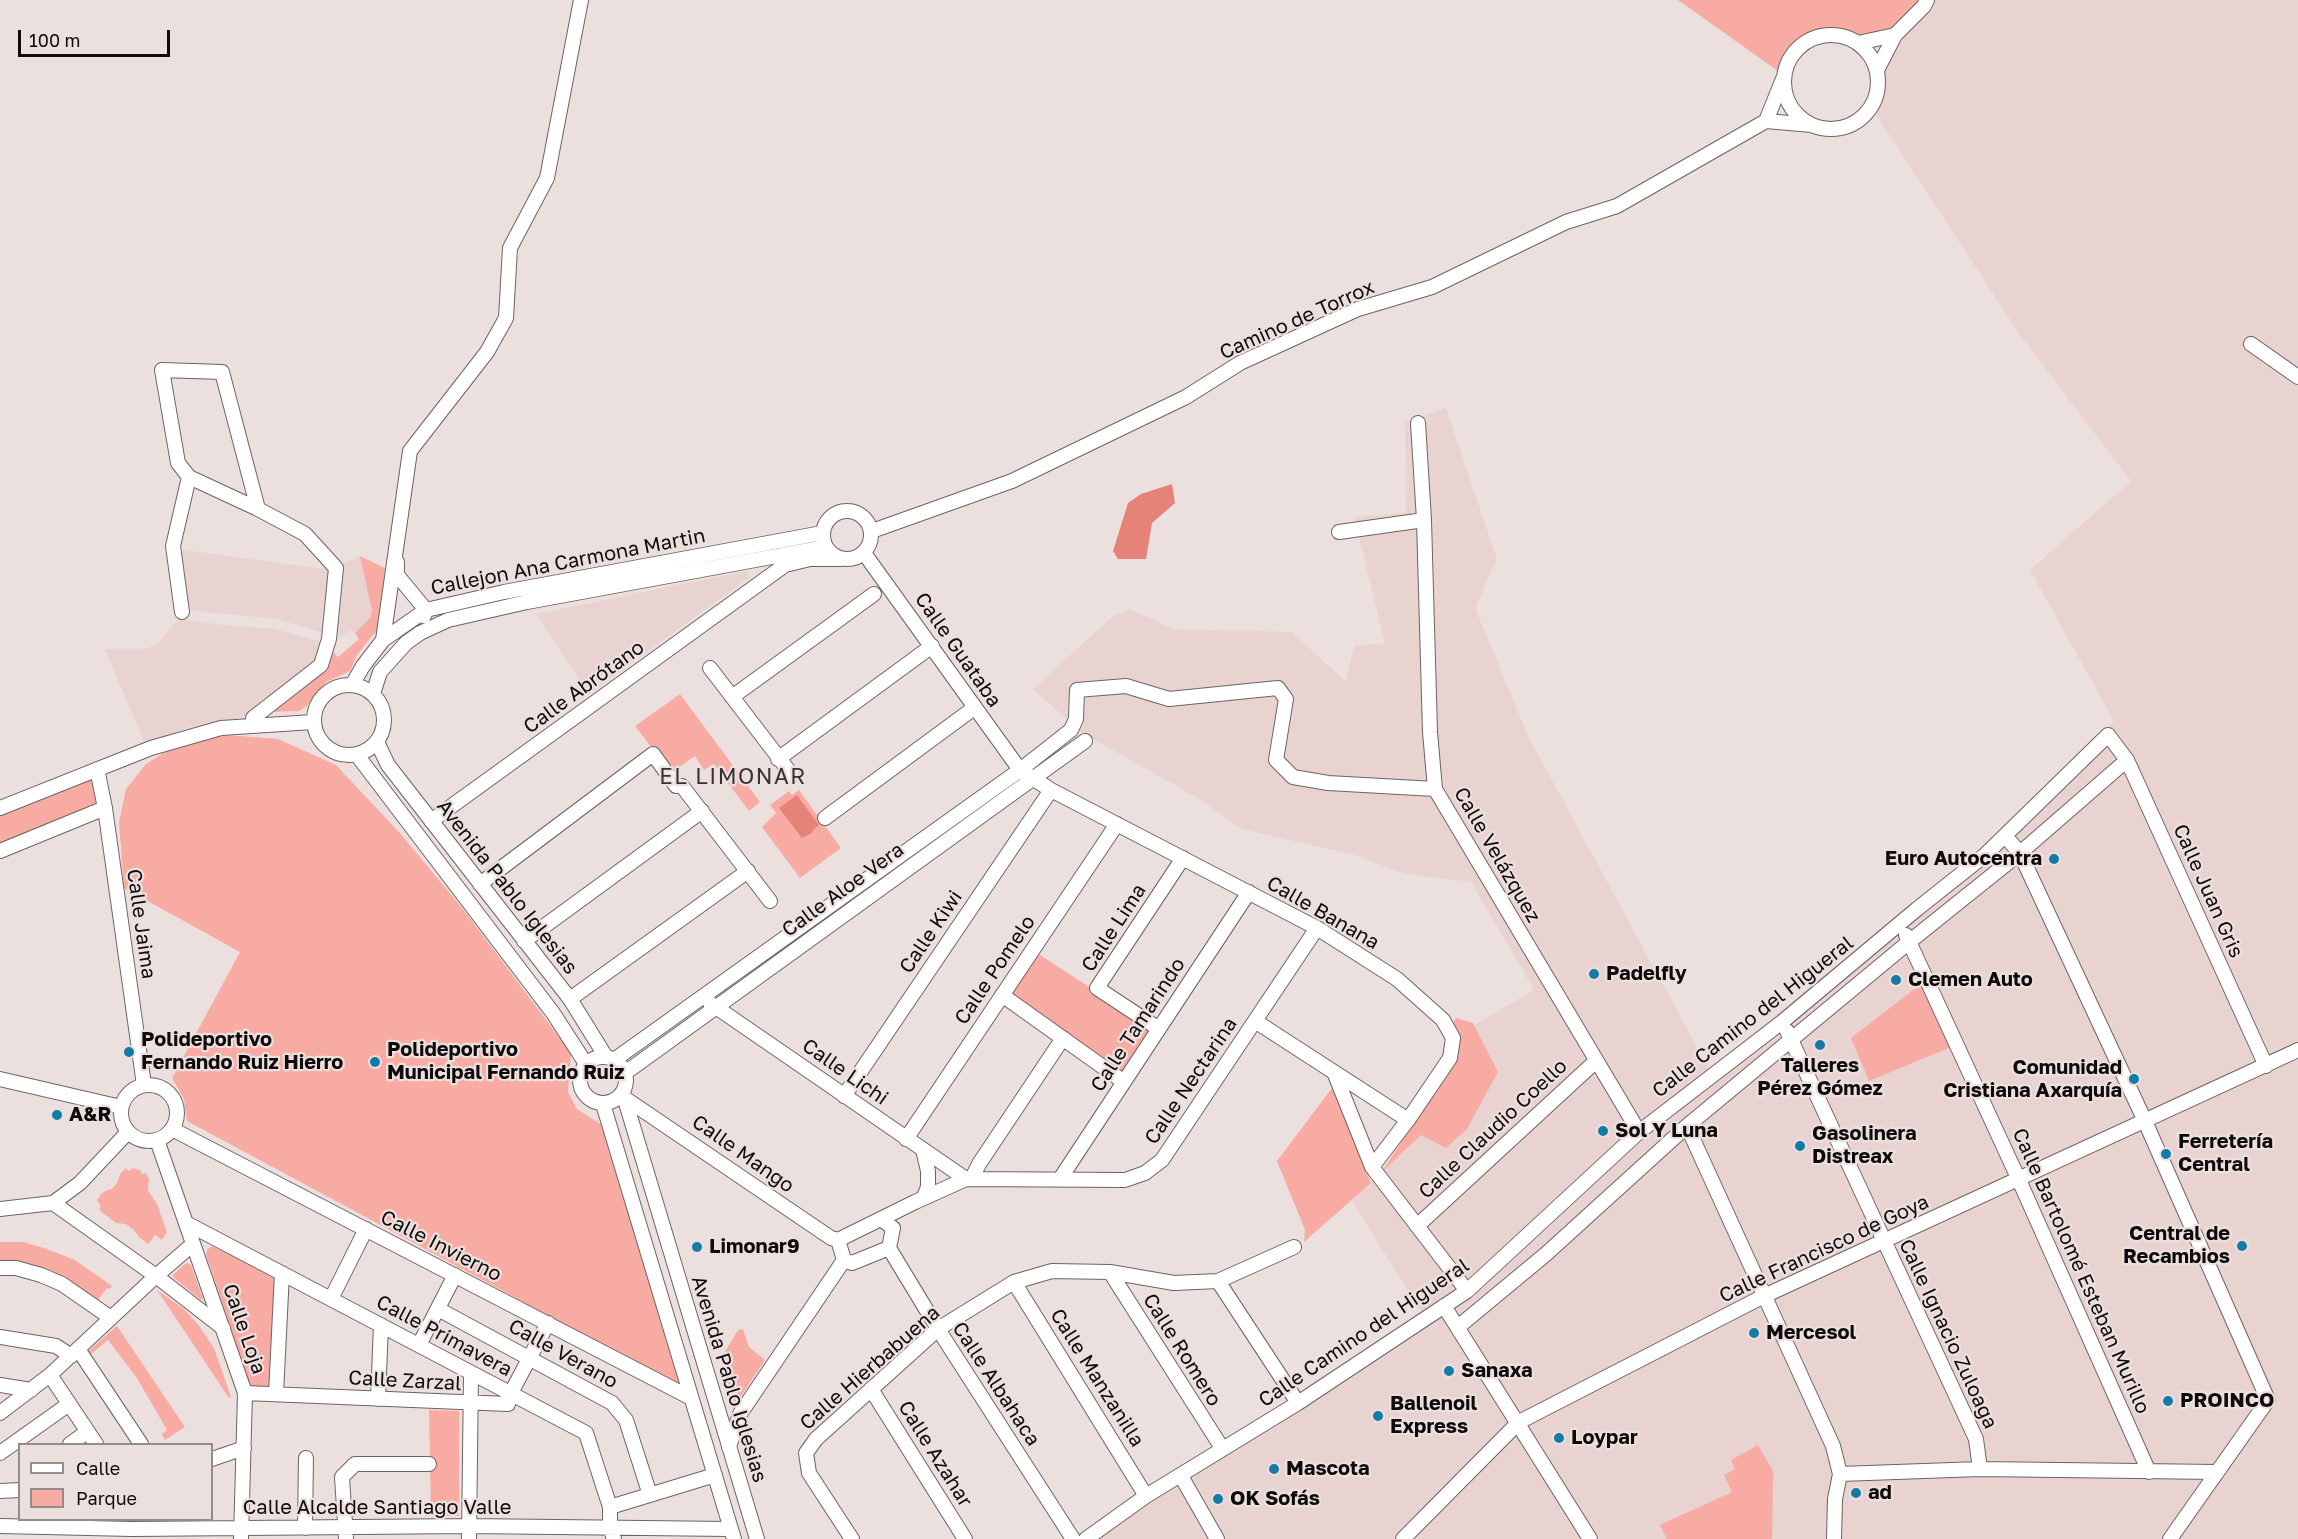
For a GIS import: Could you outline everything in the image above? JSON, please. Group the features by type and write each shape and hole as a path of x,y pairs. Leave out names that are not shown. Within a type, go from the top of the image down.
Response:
{"street":[{"path":"383,640 410,451 487,352 506,318 510,248 548,178 581,0"},
{"path":"1877,70 1895,34 1924,6 1927,0"},
{"path":"1858,43 1895,34"},
{"path":"1827,35 1843,36 1858,43 1869,54 1877,70 1876,97 1869,111 1858,121 1844,127 1830,129 1766,121 1789,61 1798,48 1812,39 1827,35"},
{"path":"1784,76 1785,92 1791,107 1802,119 1812,125"},
{"name":"Camino de Torrox","path":"872,531 1011,481 1186,397 1240,363 1347,314 1432,287 1566,222 1617,206 1766,121"},
{"path":"2251,344 2298,377"},
{"path":"253,726 253,717 321,665 329,639 336,568 305,534 189,477 178,463 162,370 222,372 258,509"},
{"name":"Calle Velázquez","path":"1418,423 1424,520 1430,732 1435,789 1639,1132"},
{"path":"182,612 173,546 189,477"},
{"path":"851,510 863,516 872,531 872,539 864,553 852,559 840,559 832,554 826,547 822,533 825,523 832,515 851,510"},
{"path":"1339,532 1424,520"},
{"name":"Callejon Ana Carmona Martin","path":"352,685 383,640 426,610 504,592 822,533"},
{"path":"396,543 398,575 426,610 420,633"},
{"name":"Callejon Ana Carmona Martin","path":"373,694 380,672 406,643 420,633 448,620 527,602 826,547"},
{"name":"Calle Guataba","path":"864,553 974,708 1026,774"},
{"name":"Calle Abrótano","path":"431,822 785,565 810,559 840,559"},
{"path":"754,560 762,571 760,584"},
{"path":"732,697 874,594"},
{"path":"778,759 932,646"},
{"path":"711,668 792,775"},
{"path":"352,685 373,694 381,705 384,717 383,730 377,742 368,750 357,755 345,756 328,748 316,734 314,722 315,710 320,699 329,691 340,686 352,685"},
{"name":"Calle Aloe Vera","path":"625,1073 1026,774 1071,730 1076,719 1077,690 1126,686 1169,699 1278,688 1286,699 1276,760 1293,777 1328,783 1435,789"},
{"path":"825,818 974,708"},
{"path":"0,808 151,748 221,728 314,722"},
{"name":"Calle Juan Gris","path":"2108,735 2127,760 2266,1066"},
{"name":"Calle Camino del Higueral","path":"1086,1539 1146,1496 1298,1403 1467,1291 1639,1132 1782,1022 1986,855 2108,735"},
{"name":"Calle Aloe Vera","path":"610,1058 701,999 1026,774 1084,741"},
{"name":"Avenida Pablo Iglesias","path":"377,742 388,765 570,999 610,1058"},
{"path":"480,884 653,754 676,786 682,786 702,811 770,901"},
{"name":"Avenida Pablo Iglesias","path":"357,755 553,1013 586,1064"},
{"name":"Calle Camino del Higueral","path":"1458,1327 1546,1254 1687,1126 2020,853 2127,760"},
{"name":"Calle Jaima","path":"97,769 105,808 144,1085"},
{"name":"Calle Banana","path":"1026,774 1051,790 1317,928 1397,980 1443,1020 1453,1038 1450,1058 1408,1120 1372,1167"},
{"name":"Calle Kiwi","path":"844,1096 1051,790"},
{"path":"0,851 105,808"},
{"path":"524,941 702,811"},
{"name":"Calle Pomelo","path":"906,1139 1116,824"},
{"path":"2005,836 2020,853 2144,1119 2268,1400 2170,1539"},
{"name":"Calle Lima","path":"1159,1029 1097,988 1183,858"},
{"path":"570,999 748,871"},
{"name":"Calle Tamarindo","path":"1060,1179 1249,892"},
{"name":"Calle Bartolomé Esteban Murillo","path":"1900,924 2019,1180 2149,1472"},
{"name":"Calle Nectarina","path":"838,1240 924,1197 969,1179 1125,1180 1144,1173 1162,1160 1317,928"},
{"path":"1002,995 1124,1082"},
{"name":"Calle Lichi","path":"701,999 716,1006 906,1139 969,1179"},
{"path":"1255,1021 1408,1120"},
{"name":"Calle Ignacio Zuloaga","path":"1782,1022 1792,1039 1976,1439 1980,1469"},
{"path":"969,1179 1063,1038"},
{"name":"Calle Francisco de Goya","path":"1403,1539 1519,1422 1764,1296 2298,1050"},
{"path":"595,1058 610,1058 621,1065 625,1073 624,1096 603,1104 594,1102 581,1090 579,1081 581,1071 595,1058"},
{"name":"Calle Claudio Coello","path":"1417,1226 1596,1061"},
{"path":"1334,1072 1372,1167 1467,1291"},
{"path":"0,1079 121,1107"},
{"path":"144,1085 155,1085 165,1090 177,1108 172,1129 157,1140 136,1139 123,1125 121,1107 126,1097 134,1089 144,1085"},
{"name":"Avenida Pablo Iglesias","path":"624,1096 757,1539"},
{"name":"Calle Mango","path":"624,1096 831,1238 838,1240"},
{"name":"Avenida Pablo Iglesias","path":"603,1104 732,1534"},
{"path":"637,1139 642,1128 663,1123"},
{"path":"1687,1126 1833,1446 1840,1474 1834,1499 1834,1539"},
{"name":"Calle Invierno","path":"172,1129 691,1398"},
{"path":"0,1209 54,1203 80,1183 128,1132"},
{"name":"Calle Loja","path":"157,1140 245,1393 241,1533"},
{"path":"923,1150 928,1171 928,1187 924,1197"},
{"path":"54,1203 156,1276 223,1328"},
{"path":"844,1260 852,1263 889,1248 893,1228 881,1219"},
{"name":"Calle Primavera","path":"186,1223 586,1433 610,1507 612,1533"},
{"path":"331,1299 366,1229"},
{"path":"838,1240 844,1260"},
{"path":"0,1413 50,1375 156,1276 194,1244"},
{"name":"Calle Hierbabuena","path":"852,1539 809,1473 806,1453 816,1439 938,1329 1014,1282 1052,1271 1110,1272 1174,1283 1218,1281 1294,1247"},
{"name":"Calle Albahaca","path":"889,1248 938,1329 1073,1539"},
{"path":"729,1446 740,1414 844,1260"},
{"path":"0,1268 16,1268 62,1284 111,1318"},
{"name":"Calle Romero","path":"1110,1272 1222,1448"},
{"path":"276,1394 282,1273"},
{"path":"419,1346 455,1275"},
{"path":"1218,1281 1298,1403"},
{"name":"Calle Manzanilla","path":"1014,1282 1146,1496"},
{"path":"1444,1306 1519,1422 1590,1539"},
{"name":"Calle Verano","path":"438,1309 612,1403 626,1420 650,1495"},
{"path":"511,1394 548,1323"},
{"path":"378,1399 381,1325"},
{"path":"0,1337 56,1346 74,1353 140,1443"},
{"path":"468,1533 471,1373"},
{"path":"50,1375 95,1443"},
{"path":"0,1385 31,1390"},
{"name":"Calle Azahar","path":"871,1389 965,1539"},
{"name":"Calle Zarzal","path":"245,1393 469,1404 508,1404 511,1394"},
{"path":"0,1453 69,1404"},
{"path":"719,1413 730,1417 740,1414"},
{"path":"71,1443 87,1432"},
{"path":"213,1459 244,1448"},
{"path":"305,1528 306,1458"},
{"path":"346,1533 342,1476 355,1464 429,1464"},
{"path":"1840,1474 1980,1469 2217,1472"},
{"path":"610,1507 715,1475"},
{"path":"1180,1476 1217,1539"},
{"path":"0,1515 35,1539"},
{"name":"Calle Alcalde Santiago Valle","path":"13,1526 241,1533 305,1528 346,1533 732,1534"},
{"path":"45,1539 53,1527"}],"shaded area":[{"path":"1936,0 2298,0 2298,1539 1097,1539 1166,1493 1294,1414 1427,1321 1352,1201 1421,1135 1498,1072 1474,1025 1534,990 1471,882 1406,874 1354,855 1242,829 1196,797 1081,732 1033,689 1111,618 1129,609 1174,629 1292,632 1346,682 1354,646 1385,643 1354,517 1406,513 1405,422 1446,408 1497,559 1475,608 1529,738 1709,1069 2000,833 2114,721 2030,570 2131,481 2020,335 1871,107 1878,83 1877,70 1895,35"},
{"path":"1172,484 1175,503 1152,523 1146,559 1118,559 1113,551 1128,503 1141,494"},
{"path":"177,549 332,570 327,634 277,619 185,610"},
{"path":"360,556 372,611 370,618 355,633 352,630 339,637 337,628 343,575 342,564"},
{"path":"747,571 750,577 589,694 536,614"},
{"path":"179,619 239,627 271,628 326,643 319,662 241,718 190,727 145,744 105,649 145,649 156,645"},
{"path":"797,795 819,825 812,833 802,838 779,808"}],"green space":[{"path":"1678,0 1920,0 1895,35 1858,43 1843,36 1827,35 1812,39 1798,48 1782,74"},
{"path":"360,556 385,568 377,630 357,655 350,671 326,682 307,706 299,711 269,712 329,666 333,652 338,657 359,639 355,633 370,618 372,611"},
{"path":"680,694 760,802 749,811 714,764 704,770 695,756 671,773 635,726"},
{"name":"Polideportivo Municipal Fernando Ruiz","path":"225,735 278,739 336,765 399,832 463,909 571,1053 568,1092 577,1109 602,1125 681,1389 187,1121 184,1099 172,1078 240,952 124,888 119,822 126,789 146,764 176,745"},
{"path":"95,771 102,806 0,848 0,811"},
{"path":"799,790 841,848 800,878 762,827 776,813 770,805 789,791 792,795"},
{"path":"1034,951 1155,1030 1123,1077 1006,995"},
{"path":"1921,984 1951,1047 1869,1081 1851,1038"},
{"path":"1456,1018 1473,1023 1498,1072 1467,1129 1446,1148 1421,1135 1381,1173 1458,1056 1459,1035 1452,1024"},
{"path":"1332,1088 1371,1183 1304,1242 1305,1230 1277,1161"},
{"path":"126,1168 129,1171 133,1168 140,1170 142,1174 146,1173 149,1179 148,1190 158,1206 167,1232 162,1240 155,1235 148,1244 126,1224 116,1223 99,1210 101,1206 97,1200 102,1193 111,1190"},
{"path":"0,1242 23,1242 75,1260 112,1286 107,1288 96,1303 66,1282 0,1267"},
{"path":"212,1246 277,1278 273,1390 251,1389 206,1254"},
{"path":"188,1263 191,1265 203,1299 201,1300 174,1278 173,1275"},
{"path":"157,1290 184,1309 200,1327 214,1348 231,1397 229,1398"},
{"path":"117,1326 185,1427 165,1440 162,1434 167,1430 137,1378 108,1340 89,1356 86,1353"},
{"path":"743,1329 749,1347 765,1360 735,1405 720,1360 738,1330"},
{"path":"429,1410 459,1411 459,1516 431,1516"},
{"path":"1758,1445 1773,1471 1772,1539 1667,1539 1660,1525 1732,1492 1724,1475 1735,1469 1731,1460"}],"place":[{"name":"Euro Autocentra","path":"2054,859"},
{"name":"Padelfly","path":"1594,974"},
{"name":"Clemen Auto","path":"1896,980"},
{"name":"Talleres Pérez Gómez","path":"1820,1045"},
{"name":"Polideportivo Fernando Ruiz Hierro","path":"129,1052"},
{"name":"Polideportivo Municipal Fernando Ruiz","path":"375,1062"},
{"name":"Comunidad Cristiana Axarquía","path":"2134,1079"},
{"name":"A&R","path":"57,1115"},
{"name":"Sol Y Luna","path":"1603,1131"},
{"name":"Gasolinera Distreax","path":"1800,1146"},
{"name":"Ferretería Central","path":"2166,1154"},
{"name":"Central de Recambios","path":"2242,1246"},
{"name":"Limonar9","path":"697,1247"},
{"name":"Mercesol","path":"1754,1333"},
{"name":"Sanaxa","path":"1449,1371"},
{"name":"PROINCO","path":"2168,1401"},
{"name":"Ballenoil Express","path":"1378,1416"},
{"name":"Loypar","path":"1559,1438"},
{"name":"Mascota","path":"1274,1469"},
{"name":"ad","path":"1856,1493"},
{"name":"OK Sofás","path":"1218,1499"}],"district":[{"name":"EL LIMONAR","path":"733,777"}]}
